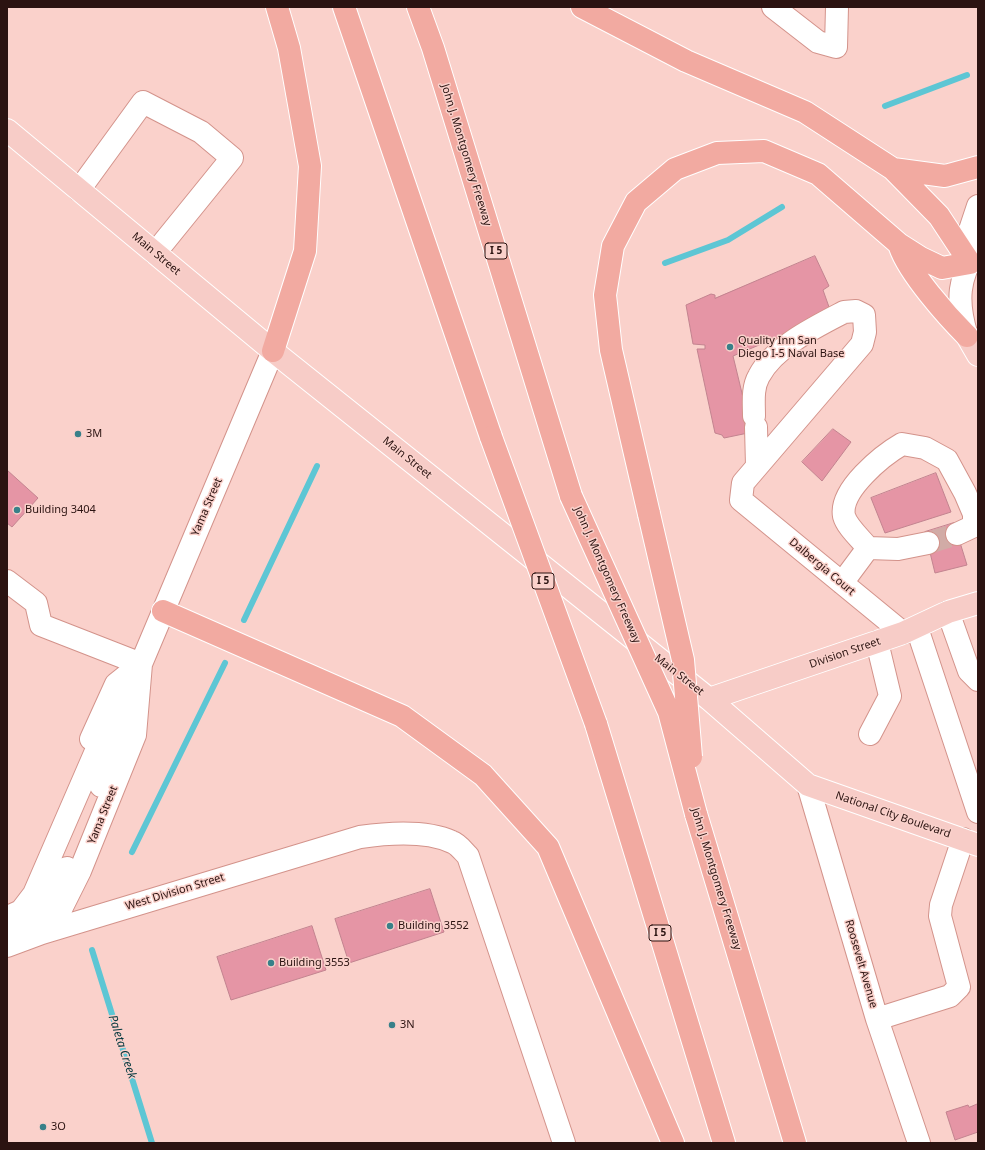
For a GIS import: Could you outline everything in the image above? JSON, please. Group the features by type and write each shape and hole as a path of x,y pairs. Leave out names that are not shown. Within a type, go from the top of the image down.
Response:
{"highway":[{"path":"273,351 305,251 310,166 289,48 277,7"},
{"name":"I 5","path":"344,7 491,437 596,724 724,1143"},
{"name":"John J. Montgomery Freeway","path":"418,7 433,48 571,496 669,712 696,814 795,1143"},
{"path":"582,7 686,61 805,112 893,169 976,256 942,268 921,258 899,244 818,174 764,151 717,154 676,169 636,202 613,246 605,295 610,350 683,660 696,814"},
{"path":"893,169 945,176 978,167"},
{"path":"899,244 904,258 949,318 967,336"},
{"path":"163,611 402,716 483,775 548,847 673,1143"}],"main road":[{"name":"Main Street","path":"7,130 273,351 709,698 808,785"},
{"path":"967,336 978,355"},
{"name":"Division Street","path":"709,698 910,631 948,612 978,603"},
{"name":"National City Boulevard","path":"808,785 970,842"}],"street":[{"path":"773,7 818,42 836,47 837,7"},
{"path":"79,190 143,102 201,132 232,158 155,253"},
{"path":"967,336 959,302 961,284 976,256 969,233 978,206"},
{"path":"856,311 864,315 865,332 862,344 757,466 754,394 759,376 779,350 844,312 856,311"},
{"name":"Yama Street","path":"42,933 61,909 76,881 135,735 140,664 273,351"},
{"path":"868,548 844,516 844,507 856,482 886,453 902,444 925,448 947,460 965,493 974,514 970,532"},
{"name":"Dalbergia Court","path":"757,466 743,483 741,500 842,583 910,631"},
{"path":"868,548 898,549 928,543"},
{"path":"842,583 868,548"},
{"path":"7,581 36,604 41,624 140,664"},
{"path":"948,612 969,671 978,680"},
{"path":"910,631 977,802"},
{"path":"870,734 890,696 877,642"},
{"name":"Yama Street","path":"7,905 12,903 22,889 116,684 140,664"},
{"path":"7,917 20,911 34,894 124,687 140,664"},
{"path":"7,929 17,927 44,906 67,869 104,779 114,741 134,691 140,664"},
{"name":"Roosevelt Avenue","path":"808,785 877,1019 919,1143"},
{"name":"West Division Street","path":"42,933 360,837 392,833 424,835 453,842 468,856 564,1143"},
{"path":"877,1019 950,996 959,987 940,916 941,905 970,842"},
{"path":"76,881 78,893 91,908 106,908 140,897 179,891"},
{"path":"7,946 42,933"}],"building":[{"name":"Quality Inn San Diego I-5 Naval Base","path":"815,256 829,286 823,290 829,307 824,311 828,316 733,356 748,418 744,419 748,433 724,438 722,435 715,433 697,349 705,349 705,345 693,344 686,305 711,294 715,295 715,298"},
{"path":"833,429 851,442 822,481 802,462"},
{"name":"Building 3404","path":"7,470 38,498 12,527 7,523"},
{"path":"936,473 951,512 885,533 871,498"},
{"path":"954,523 967,565 935,573 925,532"},
{"name":"Building 3552","path":"430,889 444,932 349,963 335,919"},
{"name":"Building 3553","path":"312,926 326,970 231,1000 217,957"},
{"path":"978,1104 978,1132 955,1140 946,1112 968,1105 969,1107"}],"waterway":[{"path":"885,106 967,75"},
{"path":"665,263 728,240 782,207"},
{"path":"244,620 317,466"},
{"path":"132,852 225,663"},
{"name":"Paleta Creek","path":"92,950 152,1143"}],"tunnel":[{"path":"928,543 957,534"}],"place":[{"name":"Quality Inn San Diego I-5 Naval Base","path":"730,347"},
{"name":"3M","path":"78,434"},
{"name":"Building 3404","path":"17,510"},
{"name":"Building 3552","path":"390,926"},
{"name":"Building 3553","path":"271,963"},
{"name":"3N","path":"392,1025"},
{"name":"3O","path":"43,1127"}]}
